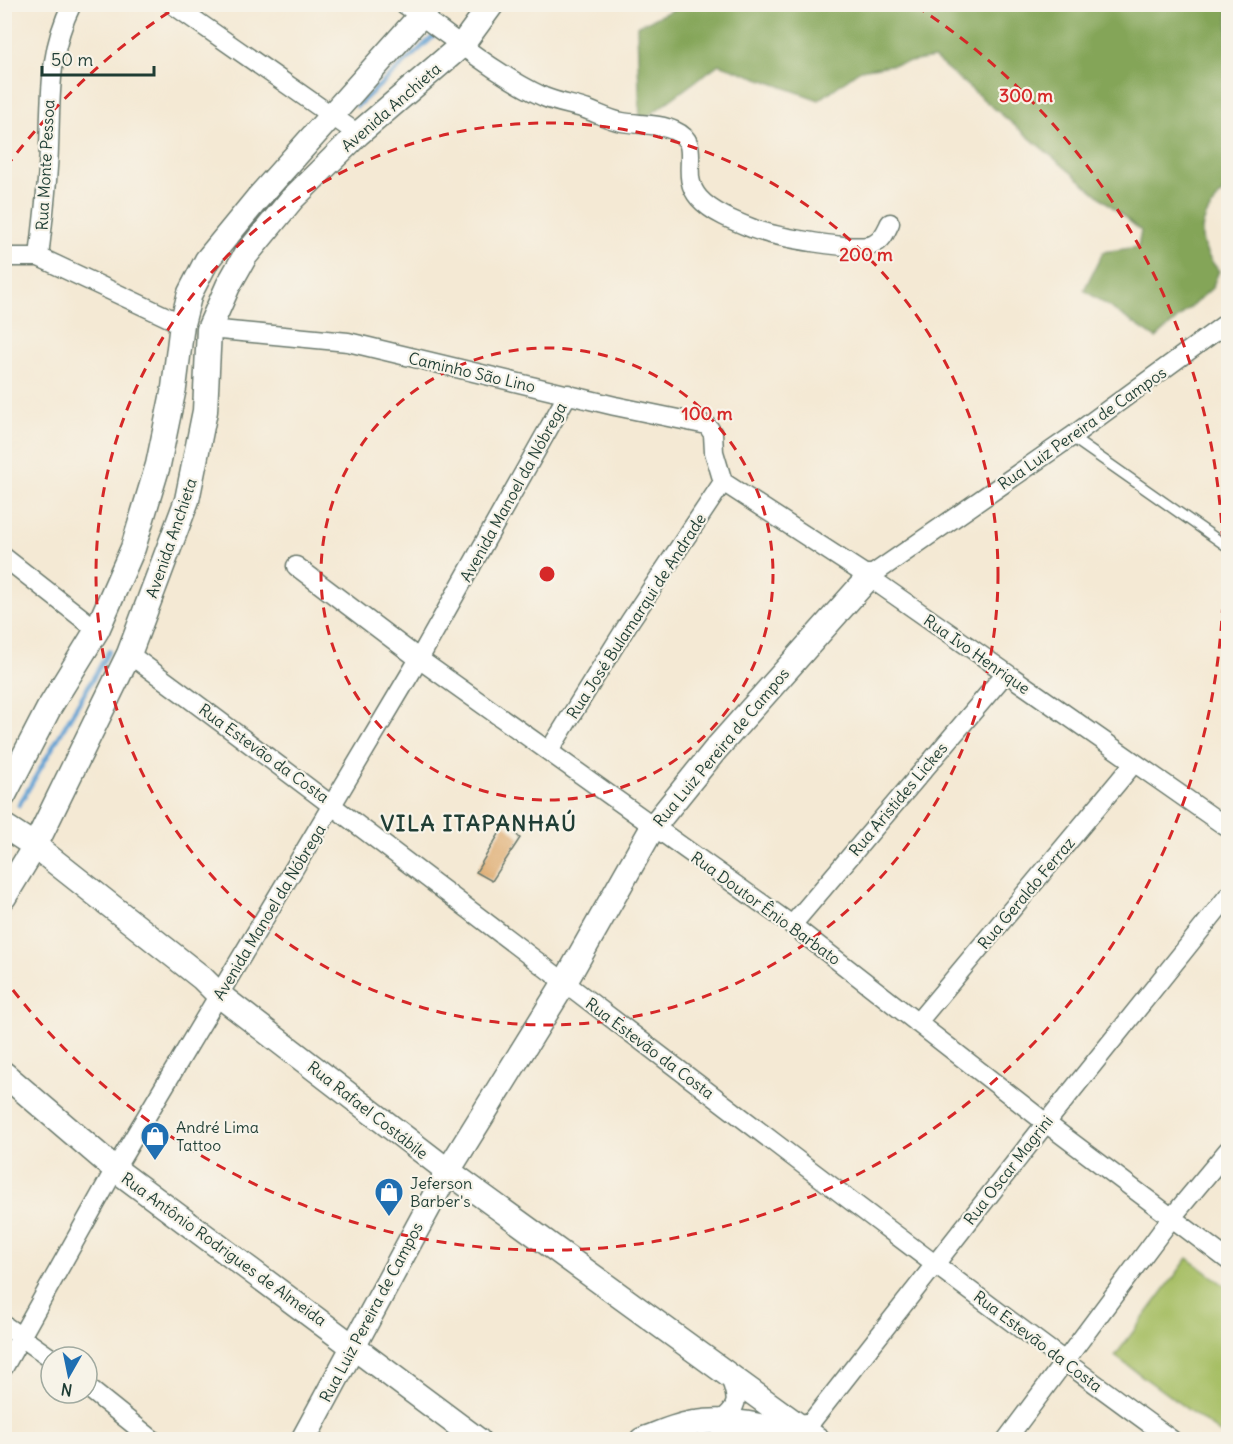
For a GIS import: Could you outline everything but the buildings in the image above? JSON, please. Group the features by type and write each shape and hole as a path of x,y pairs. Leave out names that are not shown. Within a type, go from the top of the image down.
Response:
{"street":[{"name":"Rua Monte Pessoa","path":"39,257 48,168 53,58 62,24 72,4"},
{"path":"172,4 358,134"},
{"name":"Avenida Anchieta","path":"4,897 35,846 129,654 189,491 205,411 209,329 228,286 245,256 292,199 358,134 462,45 492,4"},
{"path":"419,9 462,45 546,98 618,121 666,127 681,134 687,139 691,151 688,176 695,193 713,210 755,229 853,248 874,245 883,237 890,223"},
{"name":"Avenida Anchieta","path":"4,795 49,708 97,630 134,548 158,465 174,388 182,324 190,293 207,260 257,199 332,116 419,9"},
{"path":"4,256 39,257 182,324"},
{"name":"Rua Luiz Pereira de Campos","path":"303,1440 448,1172 565,982 653,826 716,749 868,577 1071,437 1228,322"},
{"name":"Caminho São Lino","path":"209,329 348,342 450,368 707,425 713,434 714,452 723,482"},
{"name":"Avenida Manoel da Nóbrega","path":"4,1366 22,1338 115,1169 237,968 419,659 568,394"},
{"name":"Rua Ivo Henrique","path":"723,482 868,577 1228,828"},
{"name":"Rua José Bulamarqui de Andrade","path":"549,751 630,621 723,482"},
{"path":"4,557 97,630"},
{"name":"Rua Doutor Ênio Barbato","path":"296,566 419,659 792,925 1046,1123 1173,1216 1228,1260"},
{"name":"Rua Estevão da Costa","path":"129,654 333,804 934,1264 1172,1440"},
{"name":"Rua Aristides Lickes","path":"792,925 1005,674"},
{"name":"Rua Geraldo Ferraz","path":"917,1023 1134,763"},
{"name":"Rua Rafael Costábile","path":"4,826 35,846 202,978 219,995 448,1172 729,1374 791,1432 818,1440"},
{"name":"Rua Oscar Magrini","path":"791,1432 813,1420 934,1264 1228,896"},
{"name":"Rua Antônio Rodrigues de Almeida","path":"4,1074 115,1169 354,1345 477,1440"},
{"path":"1006,1440 1173,1216 1228,1150"},
{"path":"4,1325 39,1350"},
{"path":"719,1422 733,1412 736,1405 736,1396 729,1374"},
{"path":"99,1397 153,1440"},
{"path":"642,1440 690,1424 719,1422 791,1432"}],"lane":[{"path":"1071,437 1228,547"}],"green space":[{"path":"686,4 1228,5 1228,186 1211,207 1202,227 1204,247 1219,271 1212,288 1156,338 1084,290 1103,252 1138,247 1141,231 934,58 860,70 819,100 719,64 640,122 637,26"},
{"path":"1188,1258 1228,1288 1228,1439 1115,1356"}],"waterway":[{"path":"357,106 434,36"},
{"path":"19,805 109,651"}],"place":[{"name":"André Lima Tattoo","path":"155,1162"},
{"name":"Jeferson Barber's","path":"389,1218"}],"district":[{"name":"VILA ITAPANHAÚ","path":"479,823"}]}
